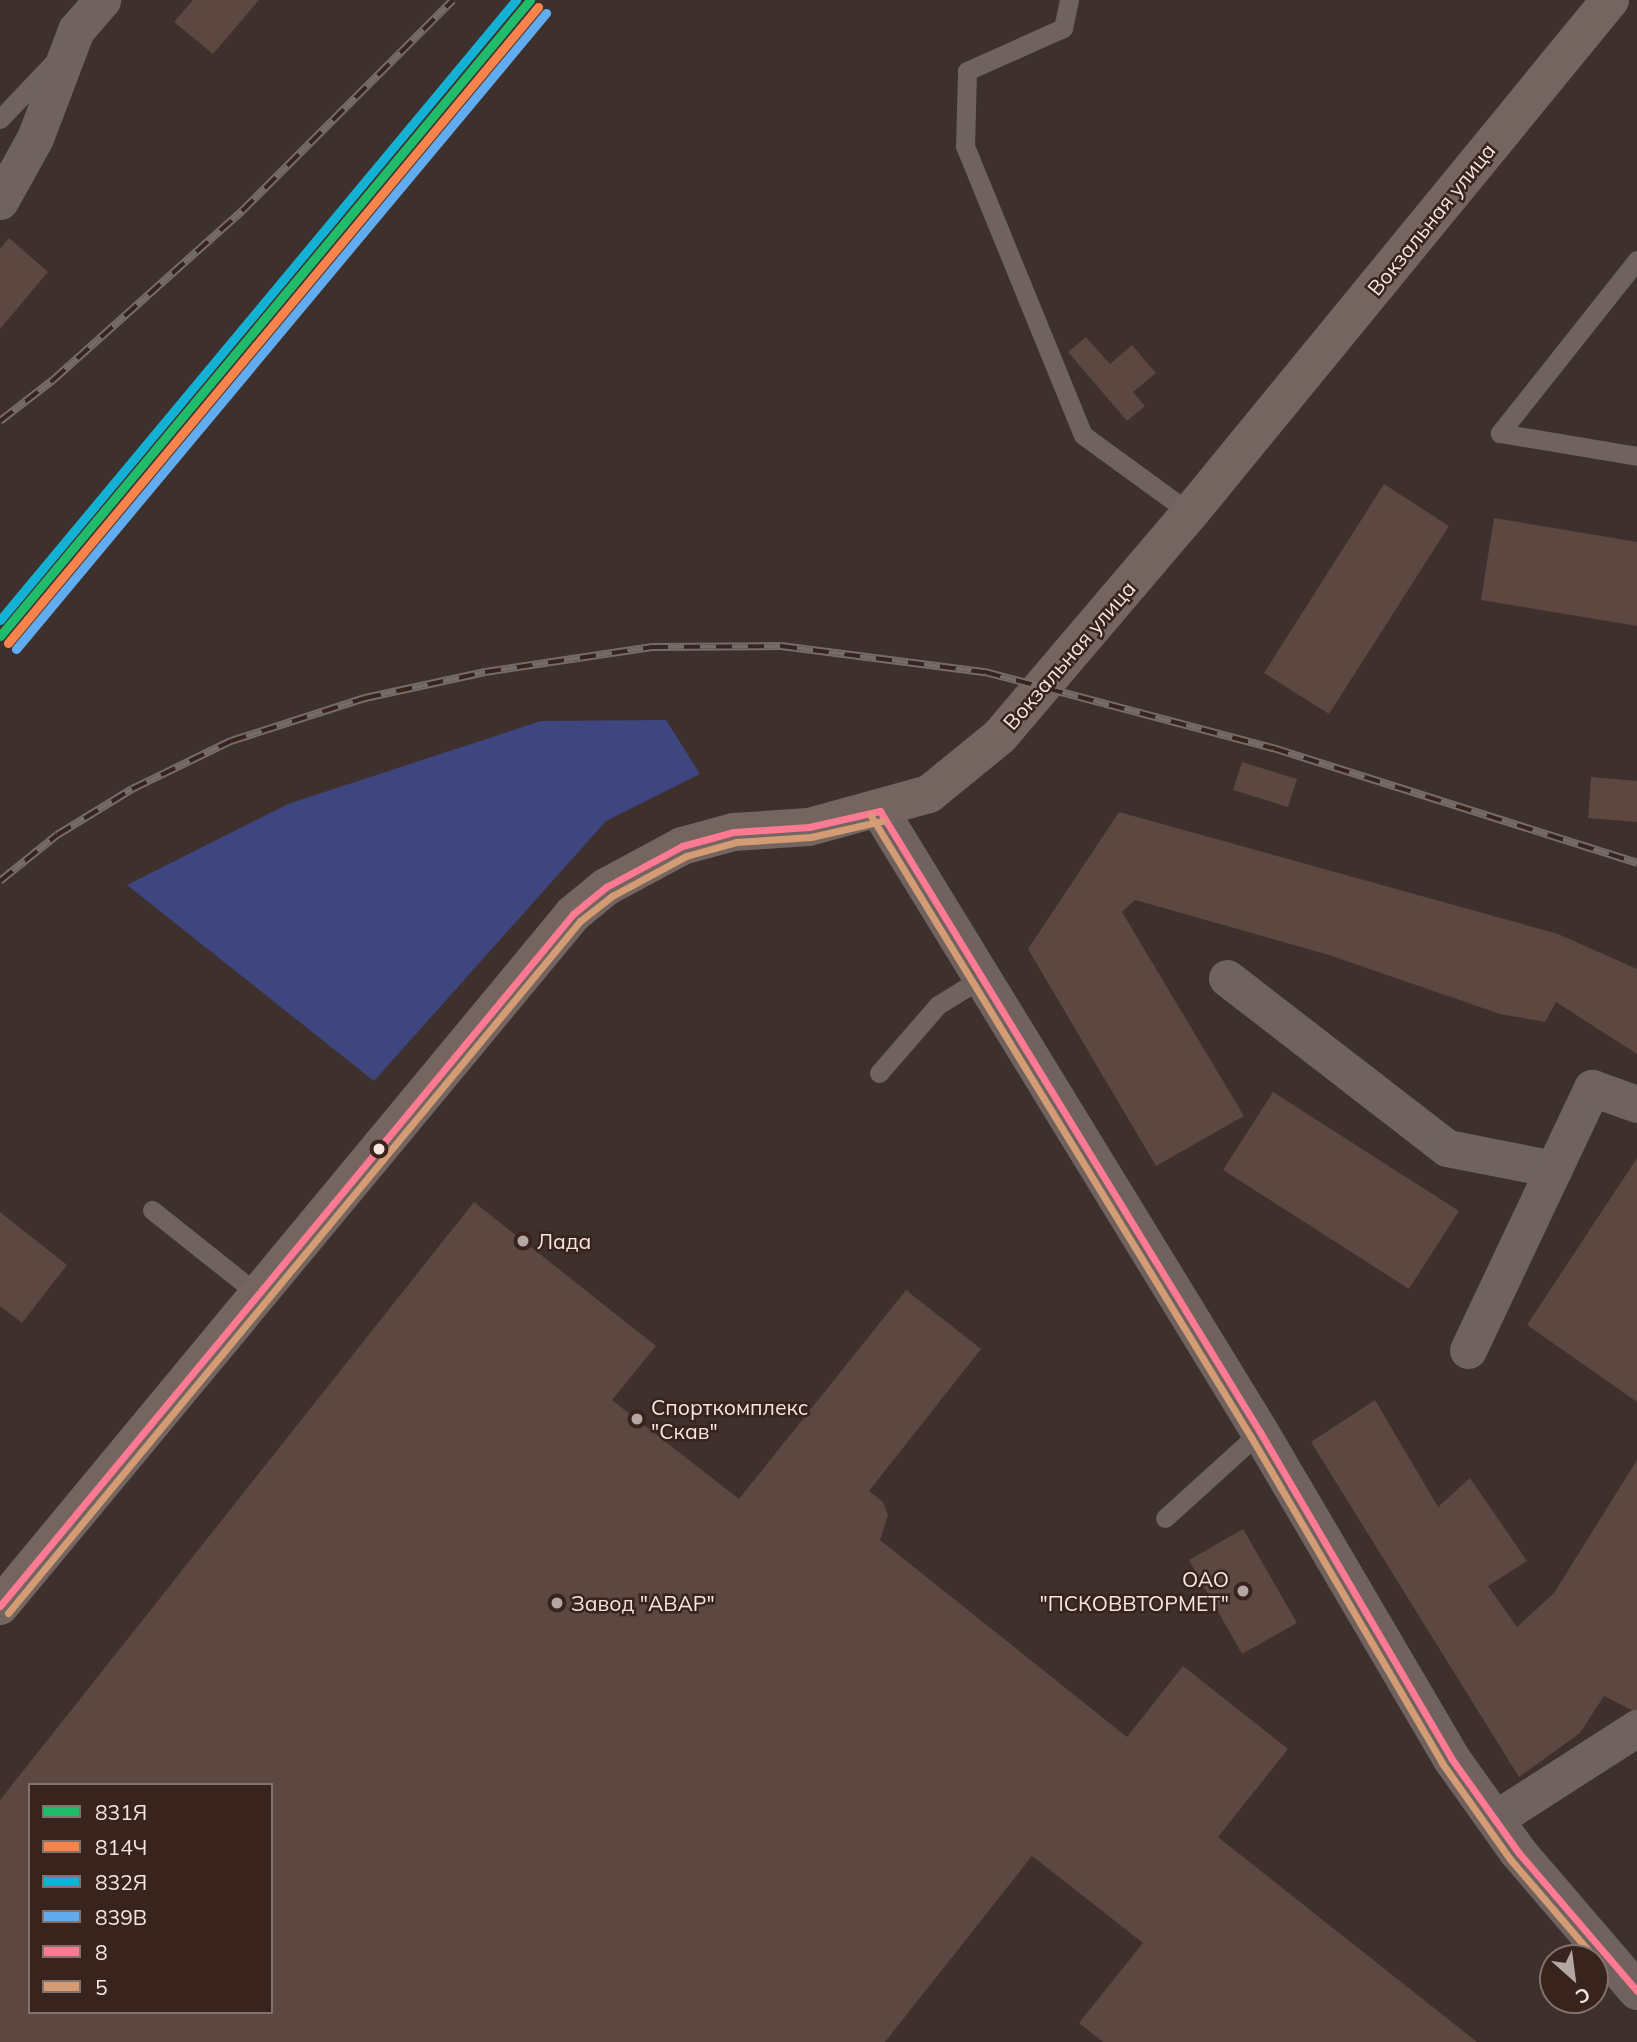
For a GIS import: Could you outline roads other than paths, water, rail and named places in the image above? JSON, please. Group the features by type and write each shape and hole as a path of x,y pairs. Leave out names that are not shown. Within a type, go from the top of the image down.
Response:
{"main road":[{"name":"Вокзальная улица","path":"0,1606 255,1292 573,914 606,887 682,846 734,832 809,827 880,811 929,794 1000,736 1190,513 1609,0"}],"street":[{"path":"0,201 35,138 76,30 102,0"},
{"path":"880,811 985,976 1260,1432 1451,1758 1495,1819 1637,1991"},
{"path":"1227,978 1447,1148 1554,1169"},
{"path":"1468,1350 1592,1088 1637,1104"},
{"path":"1495,1819 1637,1728"}],"lane":[{"path":"1069,0 1063,29 967,71 965,146 1083,435 1190,513"},
{"path":"0,119 70,46"},
{"path":"1637,260 1500,433 1637,456"},
{"path":"879,1073 938,1005 985,976"},
{"path":"152,1210 255,1292"},
{"path":"1165,1518 1260,1432"}],"railway":[{"path":"0,421 53,380 242,211 453,0"},
{"path":"0,881 57,835 132,789 231,741 365,698 485,672 652,647 781,646 985,672 1273,748 1637,863"}],"place":[{"name":"Лада","path":"523,1241"},
{"name":"Спорткомплекс \"Скав\"","path":"637,1419"},
{"name":"ОАО \"ПСКОВВТОРМЕТ\"","path":"1243,1591"},
{"name":"Завод \"АВАР\"","path":"557,1603"}]}
